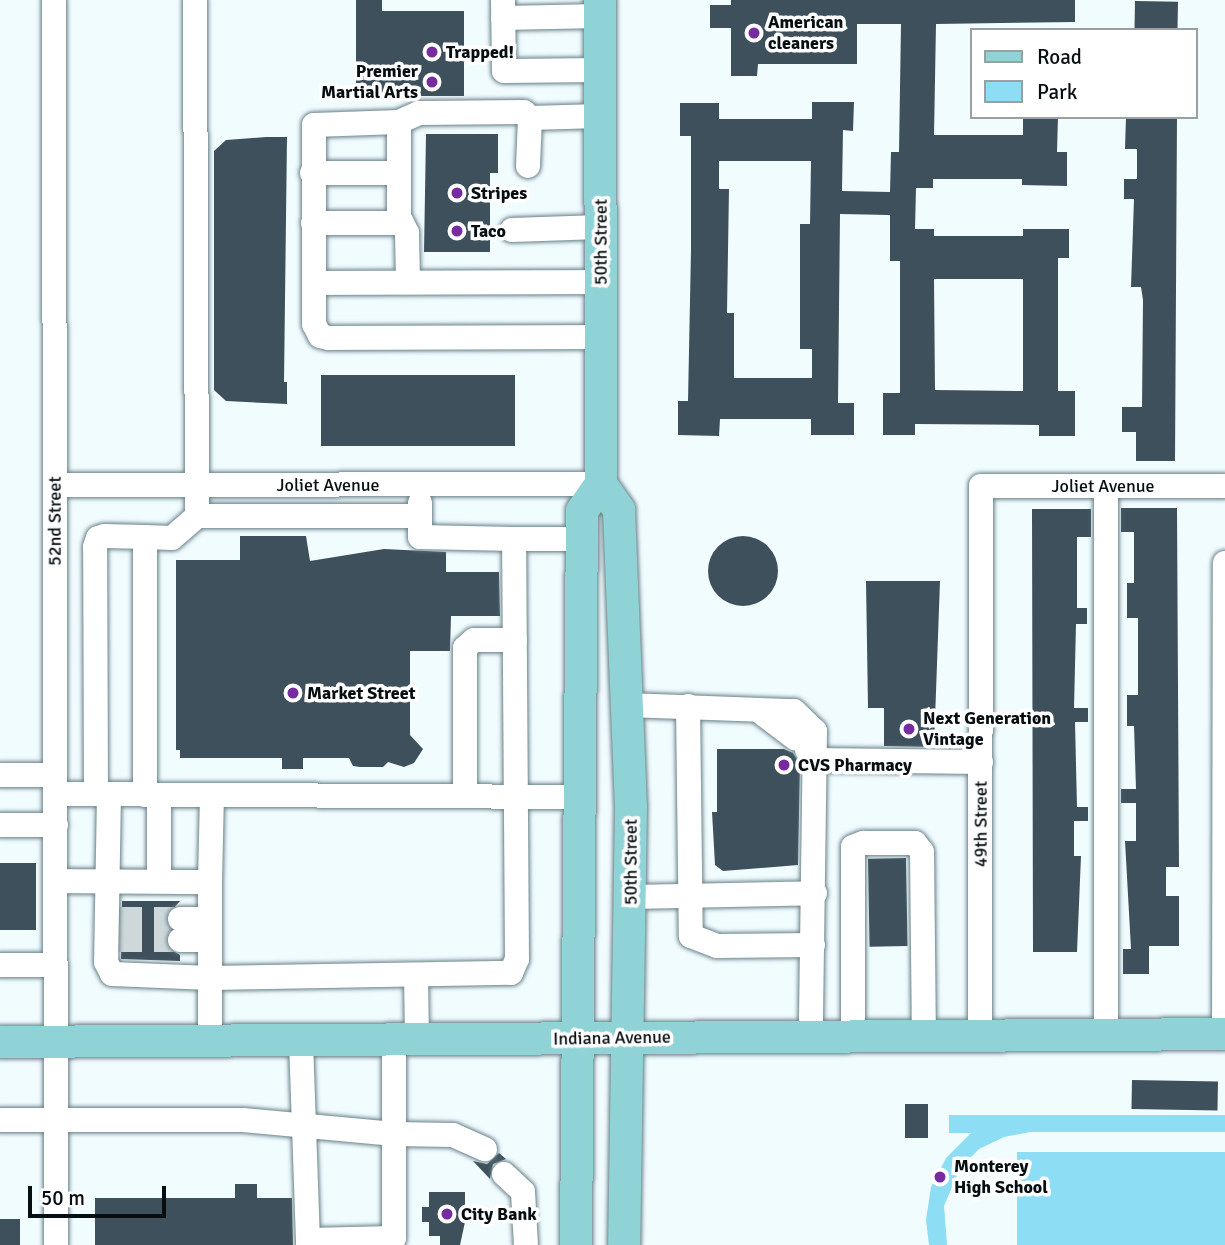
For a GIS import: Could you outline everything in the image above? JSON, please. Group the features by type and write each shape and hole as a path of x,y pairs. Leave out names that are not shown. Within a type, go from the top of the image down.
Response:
{"main road":[{"name":"50th Street","path":"600,8 601,484 619,510 631,897 624,1245"},
{"path":"576,1245 582,510 601,484"},
{"name":"Indiana Avenue","path":"0,1042 1224,1034"}],"street":[{"name":"52nd Street","path":"54,0 56,1245"},
{"path":"195,0 197,516"},
{"path":"600,8 503,9 504,71 600,70"},
{"path":"600,116 530,118 524,112 419,113 399,122 314,125 312,173 314,324 320,336 601,337"},
{"path":"528,166 530,118"},
{"path":"399,122 399,173 402,223 407,233 408,282"},
{"path":"312,173 399,173"},
{"path":"313,223 402,223"},
{"path":"512,230 600,227"},
{"path":"314,283 601,282"},
{"path":"420,484 419,537 582,538"},
{"name":"Joliet Avenue","path":"55,485 601,484"},
{"name":"Joliet Avenue","path":"981,486 1225,486"},
{"name":"49th Street","path":"981,486 981,1035"},
{"path":"1106,486 1106,1034"},
{"path":"420,516 197,516 172,538 98,538 95,547 102,794 112,929 112,974 210,978 501,975 516,967 514,538"},
{"path":"145,537 152,795 159,881"},
{"path":"1224,1034 1225,563"},
{"path":"465,795 465,648 474,640 515,640"},
{"path":"626,705 688,706 802,715 815,731 806,750 815,893 811,1036"},
{"path":"688,706 688,929 696,942 813,954 853,962"},
{"path":"806,750 981,762"},
{"path":"0,775 102,794 579,797"},
{"path":"210,1042 212,796"},
{"path":"0,825 56,825"},
{"path":"853,1035 853,848 863,843 915,843 922,852 924,1035"},
{"path":"55,881 210,882"},
{"path":"631,897 815,893"},
{"path":"180,930 210,929"},
{"path":"0,965 55,965"},
{"path":"301,1041 308,1242 404,1242 394,1134 416,975"},
{"path":"0,1119 304,1124 394,1134 453,1135 485,1149"},
{"path":"505,1174 523,1192 526,1245"}],"green space":[{"path":"949,1115 1225,1115 1225,1132 1030,1132 1004,1137 979,1149 960,1168 944,1206 947,1245 929,1245 926,1220 931,1187 946,1158 971,1133 949,1133"},
{"path":"1017,1152 1225,1152 1225,1245 1017,1245"}],"building":[{"path":"356,0 382,0 382,11 464,11 464,96 356,96"},
{"path":"731,0 1075,0 1075,22 936,24 934,135 1023,135 1023,119 1058,119 1057,152 1067,152 1067,186 1022,185 1022,179 933,179 933,188 916,188 915,229 934,229 934,236 1023,236 1023,229 1069,229 1069,258 1058,258 1058,391 1075,391 1075,436 1039,436 1039,425 915,424 915,435 883,435 883,393 900,393 900,261 890,261 890,215 840,214 838,403 854,403 854,435 811,435 811,419 720,419 719,436 678,435 678,401 688,401 691,250 691,136 680,136 680,103 719,103 719,119 812,119 812,102 854,102 853,131 843,130 842,191 890,192 891,152 899,152 901,24 857,24 857,64 758,64 757,76 731,76 731,28 710,28 710,5 731,5","holes":["719,161 811,161 810,224 800,224 800,349 812,349 812,378 734,378 734,313 727,313 729,189 719,189","934,279 1023,279 1023,391 935,390"]},
{"path":"1135,1 1178,2 1178,28 1135,28"},
{"path":"1126,119 1177,119 1175,461 1136,461 1136,432 1122,432 1122,407 1142,407 1143,300 1141,287 1131,287 1134,199 1124,199 1124,179 1137,179 1137,149 1125,149"},
{"path":"426,134 498,134 498,173 490,173 490,252 424,252"},
{"path":"287,137 284,382 287,382 287,404 226,401 214,390 214,151 226,140"},
{"path":"321,375 515,375 515,446 321,446"},
{"path":"1121,508 1177,508 1179,867 1166,867 1166,896 1179,896 1179,946 1149,946 1149,974 1123,974 1123,949 1131,949 1125,841 1136,841 1136,803 1121,803 1121,789 1136,789 1134,726 1127,726 1127,695 1138,695 1138,618 1127,618 1127,583 1134,583 1134,532 1121,532"},
{"path":"1032,509 1091,509 1091,537 1077,537 1077,608 1087,608 1087,624 1076,624 1074,708 1088,708 1088,722 1075,722 1077,807 1088,807 1088,821 1074,821 1074,856 1081,856 1077,952 1033,952"},
{"name":"Market Street","path":"240,536 306,536 310,561 384,549 446,552 446,572 499,572 500,616 451,616 450,651 410,651 410,735 423,749 414,763 404,767 388,762 383,767 360,767 353,766 349,758 303,758 303,769 282,769 282,758 180,758 180,750 176,750 176,560 240,560"},
{"path":"743,536 768,546 778,571 768,596 743,606 718,596 708,571 718,546"},
{"path":"866,581 940,581 934,747 884,746 884,708 868,708"},
{"name":"CVS Pharmacy","path":"717,749 784,749 793,753 800,764 798,865 723,871 715,865 712,812 717,812"},
{"path":"906,858 908,946 870,947 868,859"},
{"path":"0,863 36,863 36,930 0,930"},
{"path":"122,901 180,901 165,918 170,929 167,947 180,955 180,961 121,959"},
{"path":"1132,1080 1218,1082 1217,1110 1131,1109"},
{"path":"905,1104 928,1104 928,1138 905,1138"},
{"path":"499,1153 506,1159 493,1164 490,1179 473,1161 487,1164"},
{"path":"235,1184 257,1184 257,1198 292,1198 293,1245 95,1245 95,1198 235,1198"},
{"name":"City Bank","path":"429,1192 465,1192 465,1207 472,1207 472,1222 465,1222 460,1245 440,1245 440,1236 429,1236 429,1222 422,1222 422,1207 429,1207"},
{"path":"0,1219 20,1219 20,1245 0,1245"}],"tunnel":[{"path":"118,919 180,919"},
{"path":"118,940 180,940"}],"place":[{"name":"American cleaners","path":"754,33"},
{"name":"Trapped!","path":"432,52"},
{"name":"Premier Martial Arts","path":"432,82"},
{"name":"Stripes","path":"457,193"},
{"name":"Taco","path":"457,231"},
{"name":"Market Street","path":"293,693"},
{"name":"Next Generation Vintage","path":"909,729"},
{"name":"CVS Pharmacy","path":"784,765"},
{"name":"Monterey High School","path":"940,1177"},
{"name":"City Bank","path":"447,1214"}]}
